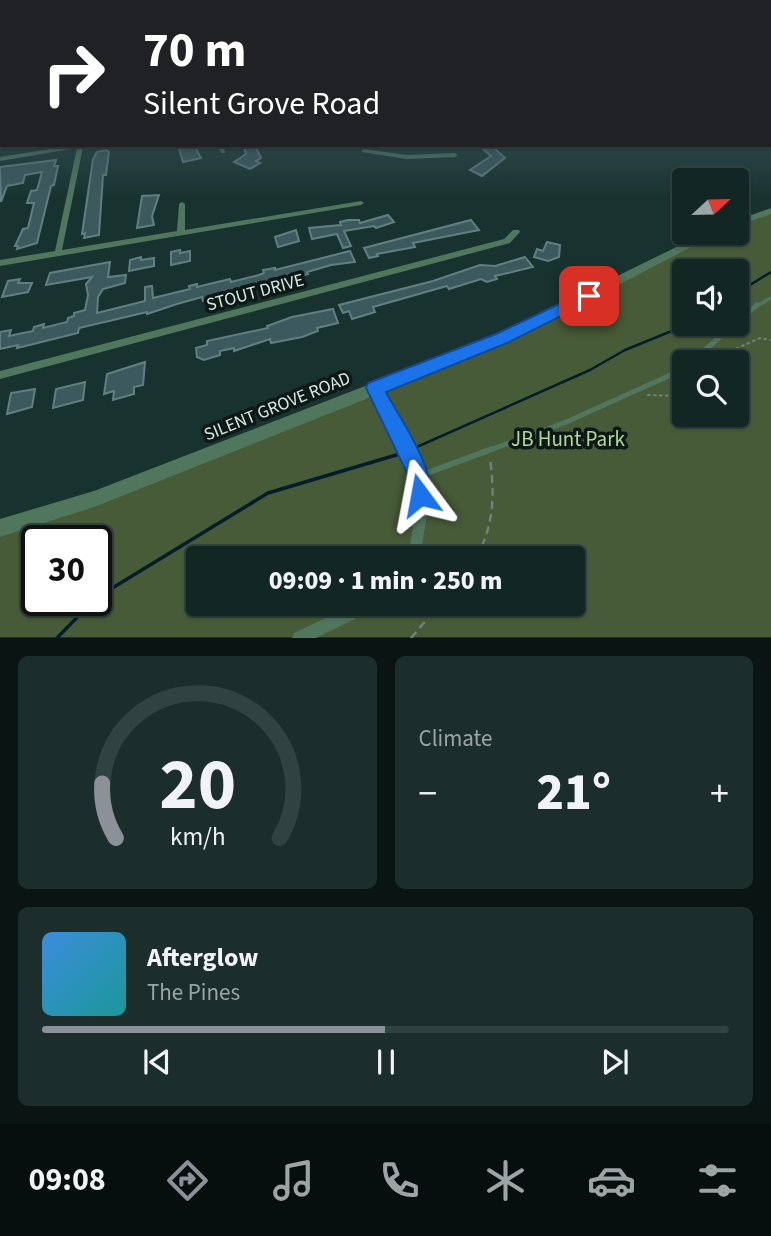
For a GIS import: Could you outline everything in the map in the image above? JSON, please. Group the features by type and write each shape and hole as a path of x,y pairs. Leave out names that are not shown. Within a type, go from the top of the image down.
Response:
{"street":[{"path":"0,159 78,147"},
{"path":"58,253 84,147"},
{"path":"364,151 407,157 455,155 448,147"},
{"path":"0,263 361,203"},
{"path":"181,233 182,204"},
{"path":"749,219 771,211"},
{"name":"STOUT DRIVE","path":"0,376 508,241 516,232"},
{"name":"SILENT GROVE ROAD","path":"0,528 93,499 513,334 689,245"},
{"path":"375,388 419,476 421,514 416,546"},
{"path":"299,638 345,616"}],"lane":[{"path":"749,312 763,300 771,298"},
{"path":"705,350 721,336"},
{"path":"419,476 564,424 672,374"}],"path":[{"path":"733,350 760,338 771,340"},
{"path":"484,546 488,539 495,503 490,459 495,447"},
{"path":"411,638 430,616"}],"green space":[{"name":"JB Hunt Park","path":"771,211 771,637 0,637 0,528 502,339 686,245 749,245 749,219"}],"building":[{"path":"179,147 195,147 201,158 183,162"},
{"path":"244,147 256,147 261,158 256,161 260,163 250,169 234,162 246,154"},
{"path":"493,147 505,158 482,176 470,170 491,156 483,149"},
{"path":"97,152 109,152 106,175 103,175 99,235 84,238 85,233 82,234 93,159"},
{"path":"56,160 54,166 58,166 54,185 51,186 37,243 17,249 18,246 15,246 23,229 28,228 34,203 27,203 31,191 37,190 42,172 25,175 23,183 7,186 1,202 0,167"},
{"path":"159,195 152,216 154,225 137,228 142,196"},
{"path":"388,215 394,222 376,228 374,226 344,231 351,246 343,248 337,234 312,239 309,228 341,225 340,222 348,220 359,220 360,223"},
{"path":"471,220 479,230 413,243 415,247 369,258 364,248"},
{"path":"296,230 299,241 278,247 275,237"},
{"path":"547,242 560,245 559,257 548,261 534,257 537,249 543,251"},
{"path":"180,250 180,253 190,251 190,261 171,265 171,252"},
{"path":"350,251 355,262 331,265 307,272 308,274 203,301 202,297 147,314 79,328 78,333 17,348 18,345 0,349 0,332 11,330 9,336 33,331 34,327 44,324 43,328 67,322 74,313 85,310 88,295 86,284 92,277 46,285 50,273 110,262 108,277 126,275 125,283 103,289 98,297 97,313 145,301 145,287 152,286 153,298 190,289 189,286 197,284 197,287 230,279 231,282 259,275 264,273 263,270 275,270"},
{"path":"141,257 141,260 154,258 154,266 129,271 130,260"},
{"path":"525,257 533,267 495,276 497,279 487,282 481,279 449,289 447,286 373,307 375,312 352,319 349,311 343,313 339,305 433,281 480,265 495,266"},
{"path":"20,279 18,283 32,283 28,292 2,297 8,281"},
{"path":"333,309 338,323 317,328 318,331 302,337 271,343 270,339 234,351 234,348 220,351 220,355 204,360 197,357 196,348 207,345 207,341 268,328 267,326 292,317"},
{"path":"145,362 143,385 134,387 134,394 113,400 114,391 104,394 107,374"},
{"path":"85,382 83,400 53,408 56,389"},
{"path":"35,389 32,407 7,414 11,393"}],"waterway":[{"path":"749,286 771,272"},
{"path":"410,450 672,331"},
{"path":"112,588 268,493 403,453"},
{"path":"57,638 78,616"}],"route":[{"path":"420,495 419,476 375,388 502,339 589,296"}]}
